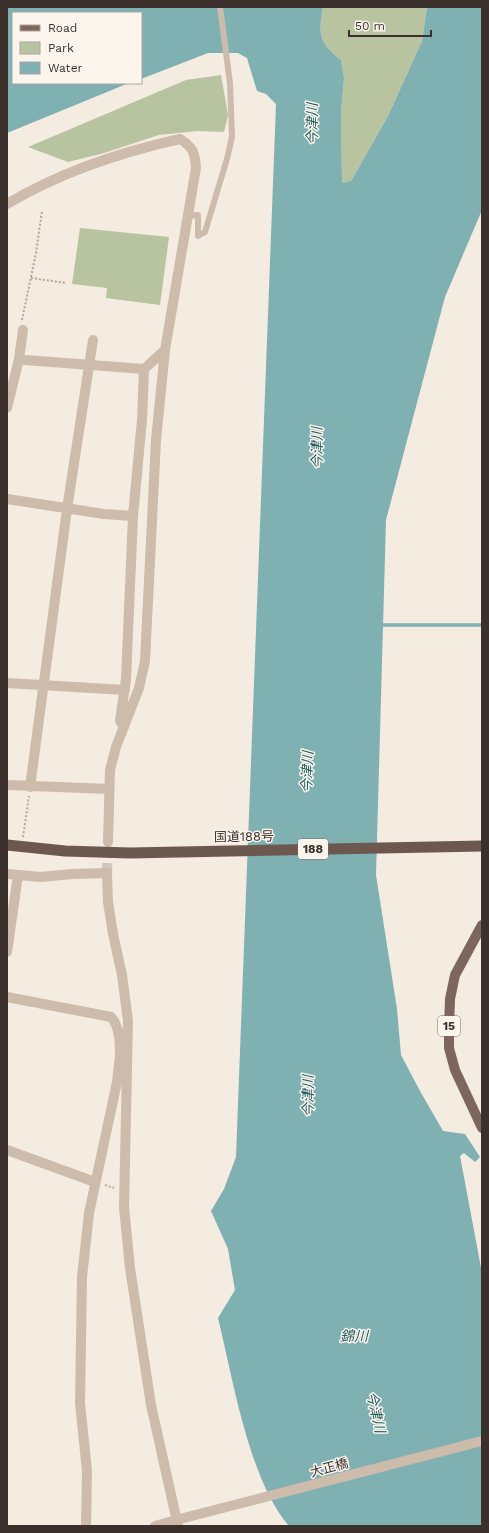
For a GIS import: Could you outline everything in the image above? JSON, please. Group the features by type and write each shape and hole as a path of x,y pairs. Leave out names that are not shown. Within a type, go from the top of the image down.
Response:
{"highway":[{"name":"国道188号","path":"7,845 64,851 143,852 482,846"}],"main road":[{"name":"15","path":"482,925 455,974 450,999 448,1028 450,1048 455,1070 482,1128"}],"street":[{"path":"7,204 19,197 79,170 120,155 180,139 191,146 195,153 196,168 165,350 156,440 145,661 139,688 116,747 110,770 108,842"},
{"path":"7,408 19,359 24,330"},
{"path":"30,787 67,509 93,340"},
{"path":"124,727 120,721 125,690 133,516 142,420 144,369 165,350"},
{"path":"19,359 144,369"},
{"path":"7,499 67,509 133,516"},
{"path":"7,683 125,690"},
{"path":"7,785 109,789"},
{"path":"7,874 41,877 78,873 108,873 108,902 126,1000 123,1189 130,1268 151,1405 179,1522"},
{"path":"7,952 18,875"},
{"path":"7,996 111,1018 114,1021 118,1031 124,1056 95,1182 84,1246 82,1277 80,1403 87,1471 86,1526"},
{"path":"7,1150 95,1182"},
{"name":"大正橋","path":"155,1526 179,1522 482,1440"}],"lane":[{"path":"188,216 198,215 198,236 205,232 227,159 232,136 230,83 220,7"}],"path":[{"path":"24,330 21,324 32,278 42,211"},
{"path":"32,278 66,283"},
{"path":"23,837 30,787"},
{"path":"95,1182 123,1189"}],"green space":[{"path":"323,7 427,7 422,41 388,116 351,181 342,183 341,112 344,78 341,60 328,48 322,37 321,24"},
{"path":"221,75 228,115 224,132 198,131 159,135 104,153 68,162 28,147 186,80"},
{"path":"80,228 169,237 160,305 106,298 107,288 72,284"}],"water":[{"name":"錦川","path":"7,7 323,7 321,24 322,37 328,48 341,60 344,78 341,112 342,183 351,181 388,116 422,41 427,7 482,7 482,210 445,297 386,520 376,875 397,1009 401,1055 443,1131 465,1134 480,1157 475,1162 464,1153 460,1156 482,1273 482,1526 289,1526 275,1506 263,1483 253,1456 244,1428 218,1318 235,1290 228,1249 211,1211 224,1189 236,1157 276,104 266,94 257,91 247,58 238,53 208,53 142,79 142,12 12,12 12,84 127,84 7,133"}],"waterway":[{"path":"383,625 482,625"}],"tunnel":[{"path":"107,873 108,844"}],"water label":[{"name":"今津川","path":"312,124"},
{"name":"今津川","path":"317,448"},
{"name":"今津川","path":"307,772"},
{"name":"今津川","path":"308,1096"},
{"name":"今津川","path":"376,1412"}]}
